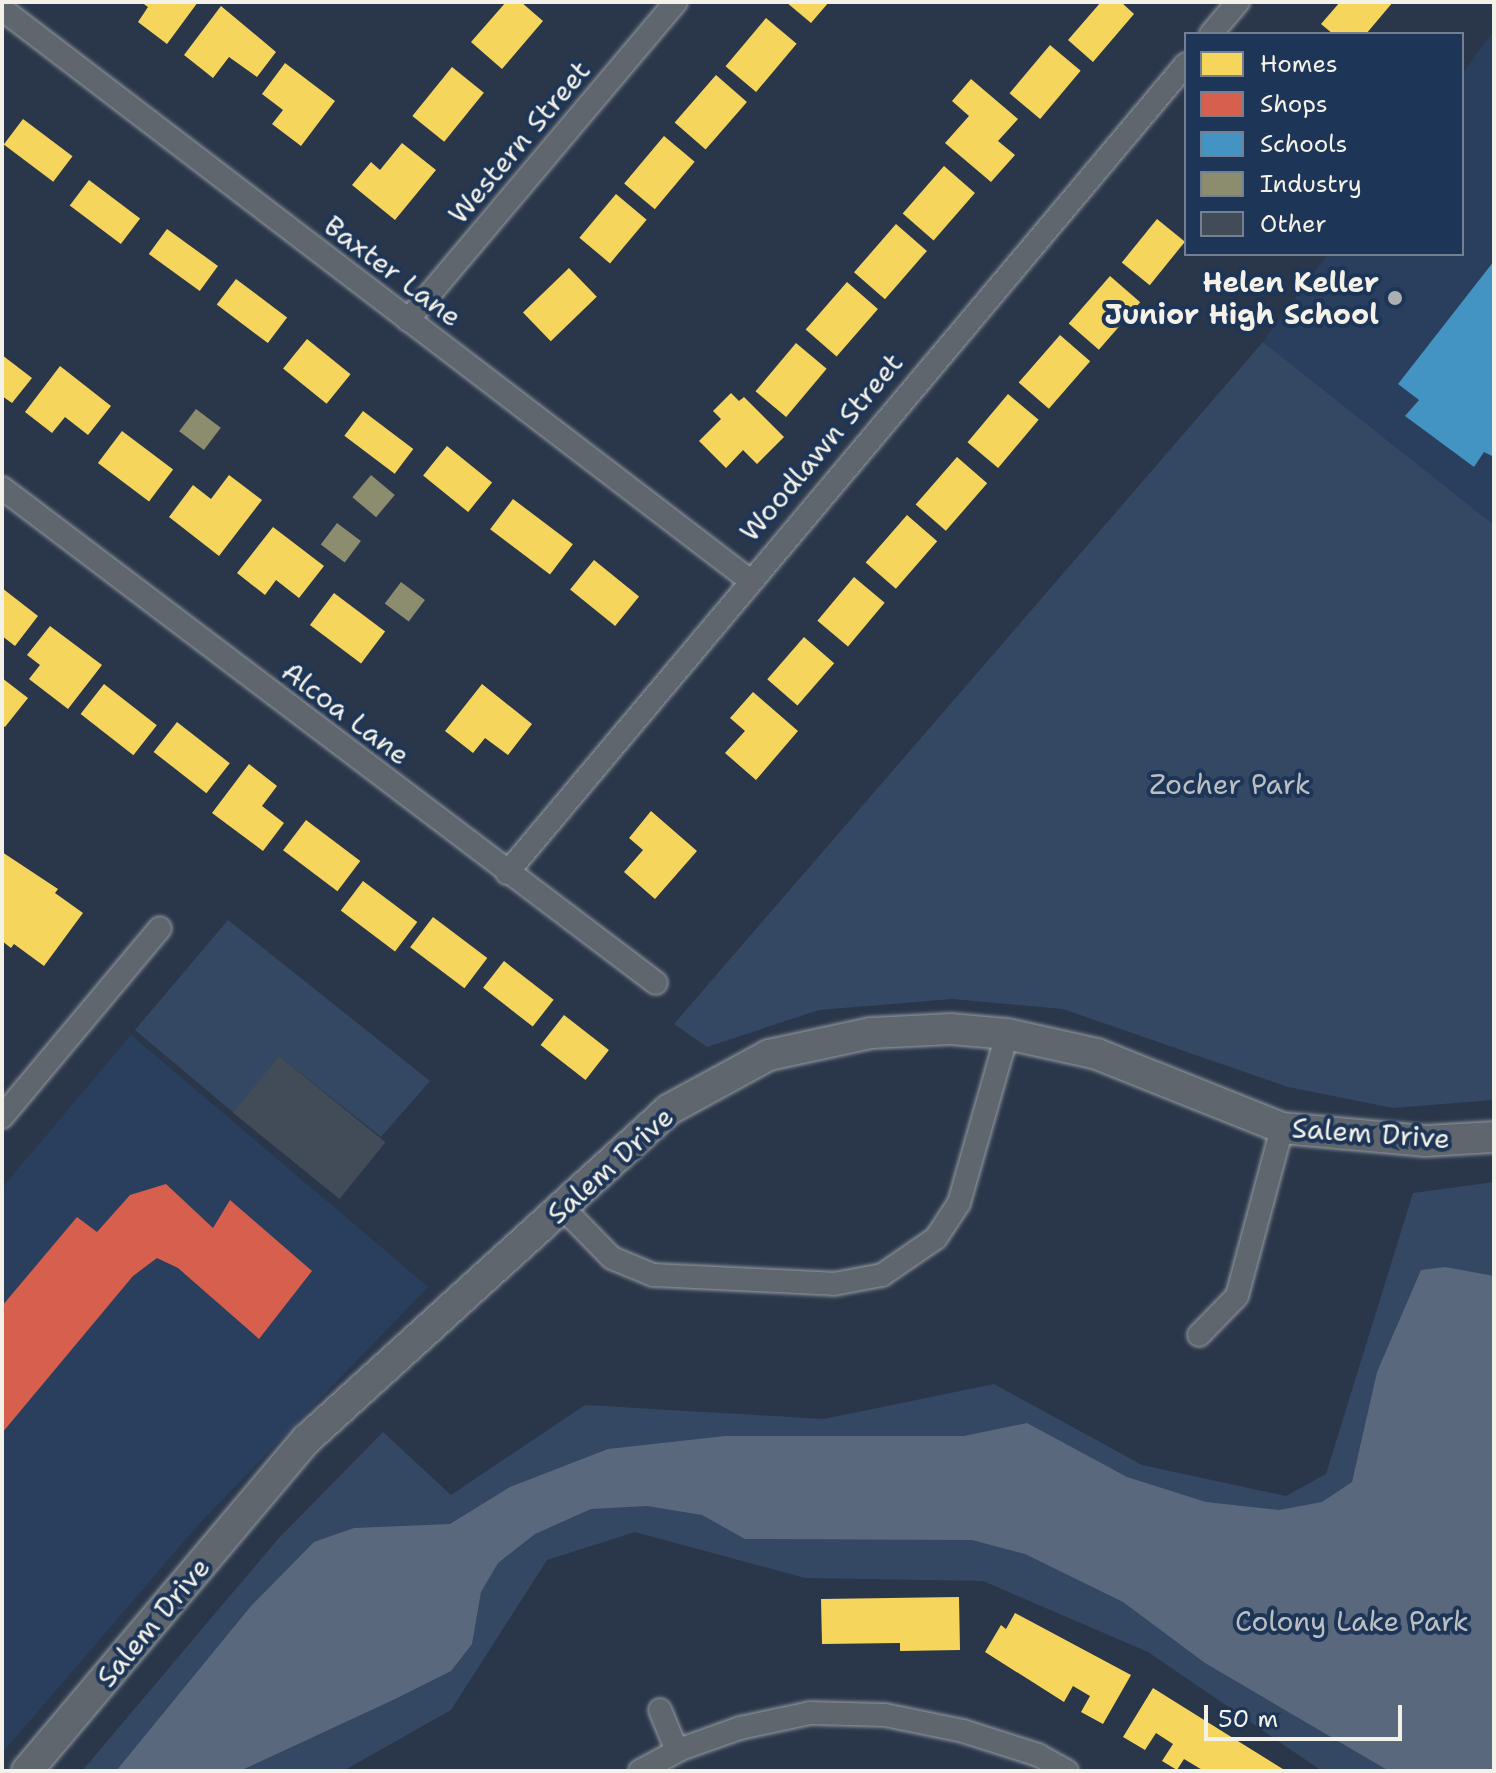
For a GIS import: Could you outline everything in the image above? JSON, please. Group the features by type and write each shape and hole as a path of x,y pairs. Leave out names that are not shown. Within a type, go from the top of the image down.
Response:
{"street":[{"name":"Western Street","path":"408,320 676,2"},
{"path":"1213,32 1238,2"},
{"name":"Baxter Lane","path":"2,9 748,579"},
{"name":"Woodlawn Street","path":"507,873 748,579 1184,66"},
{"name":"Alcoa Lane","path":"2,488 656,983"},
{"path":"2,1117 160,928"},
{"name":"Salem Drive","path":"27,1771 307,1439 668,1110 769,1055 871,1033 951,1029 1007,1034 1097,1054 1282,1128 1425,1141 1494,1137"},
{"path":"562,1207 612,1258 653,1275 834,1284 882,1275 936,1238 959,1203 1007,1034"},
{"path":"1199,1335 1237,1296 1282,1128"},
{"path":"660,1710 677,1751"},
{"path":"640,1771 677,1751 740,1728 810,1713 885,1715 963,1731 1038,1755 1067,1771"}],"shaded area":[{"name":"Helen Keller Junior High School","path":"1494,31 1494,525 1263,342 1327,256 1464,256 1464,71"},
{"path":"131,1035 428,1287 198,1525 2,1753 2,1188"},
{"name":"Colony Lake Park","path":"1445,1267 1494,1276 1494,1771 1389,1771 1205,1663 1123,1602 1025,1554 972,1540 745,1539 702,1515 647,1506 591,1509 535,1534 498,1563 481,1592 472,1644 451,1671 393,1700 240,1771 116,1771 251,1606 314,1542 354,1528 450,1524 510,1487 608,1449 725,1436 964,1436 1027,1423 1127,1477 1206,1502 1279,1510 1322,1502 1352,1482 1377,1372 1421,1270"}],"green space":[{"name":"Zocher Park","path":"1263,342 1494,525 1494,1100 1393,1108 1288,1087 1063,1009 952,999 819,1010 707,1047 674,1024"},
{"path":"228,920 430,1081 381,1137 279,1056 234,1113 135,1030"},
{"name":"Colony Lake Park","path":"1494,1182 1494,1771 1322,1771 1148,1652 983,1581 805,1578 635,1532 547,1560 451,1710 343,1771 82,1771 278,1539 383,1432 451,1495 585,1405 824,1419 994,1384 1142,1465 1286,1496 1326,1474 1413,1193"}],"building: Homes":[{"path":"141,2 198,2 167,44 138,22 148,7"},
{"path":"506,2 521,2 543,21 502,69 471,42"},
{"path":"786,2 829,2 811,23"},
{"path":"1101,2 1121,2 1134,14 1093,62 1068,40"},
{"path":"1340,2 1393,2 1368,32 1331,32 1321,24"},
{"path":"221,6 276,52 257,77 229,57 213,78 184,55"},
{"path":"766,18 797,44 756,92 726,66"},
{"path":"1050,45 1081,71 1040,119 1010,93"},
{"path":"285,63 335,101 301,146 272,124 283,110 262,94"},
{"path":"452,67 484,93 444,142 412,116"},
{"path":"716,75 747,102 706,149 675,123"},
{"path":"971,79 1018,119 998,141 1015,155 991,182 945,143 969,116 952,101"},
{"path":"23,119 73,156 53,182 4,145"},
{"path":"664,136 695,162 655,209 624,183"},
{"path":"402,143 436,170 395,220 352,185 371,162 380,170"},
{"path":"944,166 975,193 934,240 903,214"},
{"path":"89,180 140,219 121,244 70,206"},
{"path":"616,194 647,220 610,263 579,238"},
{"path":"1157,219 1184,243 1150,285 1122,263"},
{"path":"896,224 927,251 885,299 854,272"},
{"path":"167,229 218,266 200,291 149,254"},
{"path":"569,268 597,297 551,341 523,312"},
{"path":"1110,276 1140,302 1099,350 1069,324"},
{"path":"236,279 287,318 268,343 217,305"},
{"path":"847,282 878,309 837,356 806,330"},
{"path":"1060,335 1090,361 1049,409 1019,383"},
{"path":"307,339 351,374 327,404 283,369"},
{"path":"796,343 827,369 786,417 756,391"},
{"path":"2,355 32,378 12,403 2,396"},
{"path":"60,366 111,406 88,435 65,417 52,433 25,412"},
{"path":"731,393 739,401 744,397 784,437 757,464 743,450 726,468 699,441 721,419 713,411"},
{"path":"1008,394 1039,420 998,468 968,442"},
{"path":"363,411 413,449 395,474 344,436"},
{"path":"122,431 173,470 149,501 98,463"},
{"path":"447,446 492,483 468,512 423,476"},
{"path":"957,457 987,483 946,531 916,505"},
{"path":"229,475 262,500 219,556 169,517 193,485 211,499"},
{"path":"513,499 573,544 550,574 490,529"},
{"path":"907,515 937,541 896,589 866,563"},
{"path":"273,527 324,566 299,598 276,580 265,595 237,573"},
{"path":"594,560 639,597 615,626 570,590"},
{"path":"854,577 885,603 848,646 817,621"},
{"path":"2,588 38,616 15,646 2,636"},
{"path":"334,593 385,632 361,663 310,625"},
{"path":"50,626 102,665 68,709 29,679 40,665 27,655"},
{"path":"804,637 834,663 797,706 767,679"},
{"path":"2,678 28,698 5,727 2,725"},
{"path":"104,684 157,725 133,755 81,714"},
{"path":"482,684 532,724 508,755 485,738 473,753 445,731"},
{"path":"753,692 798,731 756,780 725,753 745,731 730,718"},
{"path":"177,722 230,763 206,793 154,752"},
{"path":"249,764 277,786 262,806 284,823 263,851 212,813"},
{"path":"651,811 697,851 655,899 624,872 643,850 629,838"},
{"path":"306,820 360,861 337,891 283,850"},
{"path":"2,852 58,889 55,893 83,913 44,966 14,944 11,948 2,941"},
{"path":"363,881 417,922 395,951 341,911"},
{"path":"433,917 487,958 464,988 410,947"},
{"path":"504,961 554,1000 533,1027 483,988"},
{"path":"564,1015 609,1050 586,1080 541,1045"},
{"path":"959,1597 960,1650 900,1651 900,1643 822,1644 821,1599"},
{"path":"1015,1613 1131,1675 1103,1724 1081,1712 1090,1696 1073,1686 1064,1702 985,1652 1001,1625 1006,1629"},
{"path":"1153,1688 1286,1771 1204,1771 1184,1759 1177,1770 1162,1761 1173,1744 1156,1733 1145,1750 1123,1737"}],"building: Shops":[{"path":"166,1184 213,1228 230,1200 312,1271 259,1339 178,1268 157,1258 133,1276 2,1433 2,1306 77,1217 97,1232 130,1195"}],"building: Schools":[{"path":"1494,261 1494,457 1484,452 1474,467 1405,416 1419,400 1398,384"}],"building: Industry":[{"path":"196,409 221,428 204,450 179,431"},
{"path":"371,475 395,495 376,517 352,497"},
{"path":"337,523 361,541 345,563 321,545"},
{"path":"401,582 425,600 409,622 385,604"}],"building: Other":[{"path":"279,1056 385,1142 340,1199 233,1113"}],"place":[{"name":"Helen Keller Junior High School","path":"1395,298"}]}
